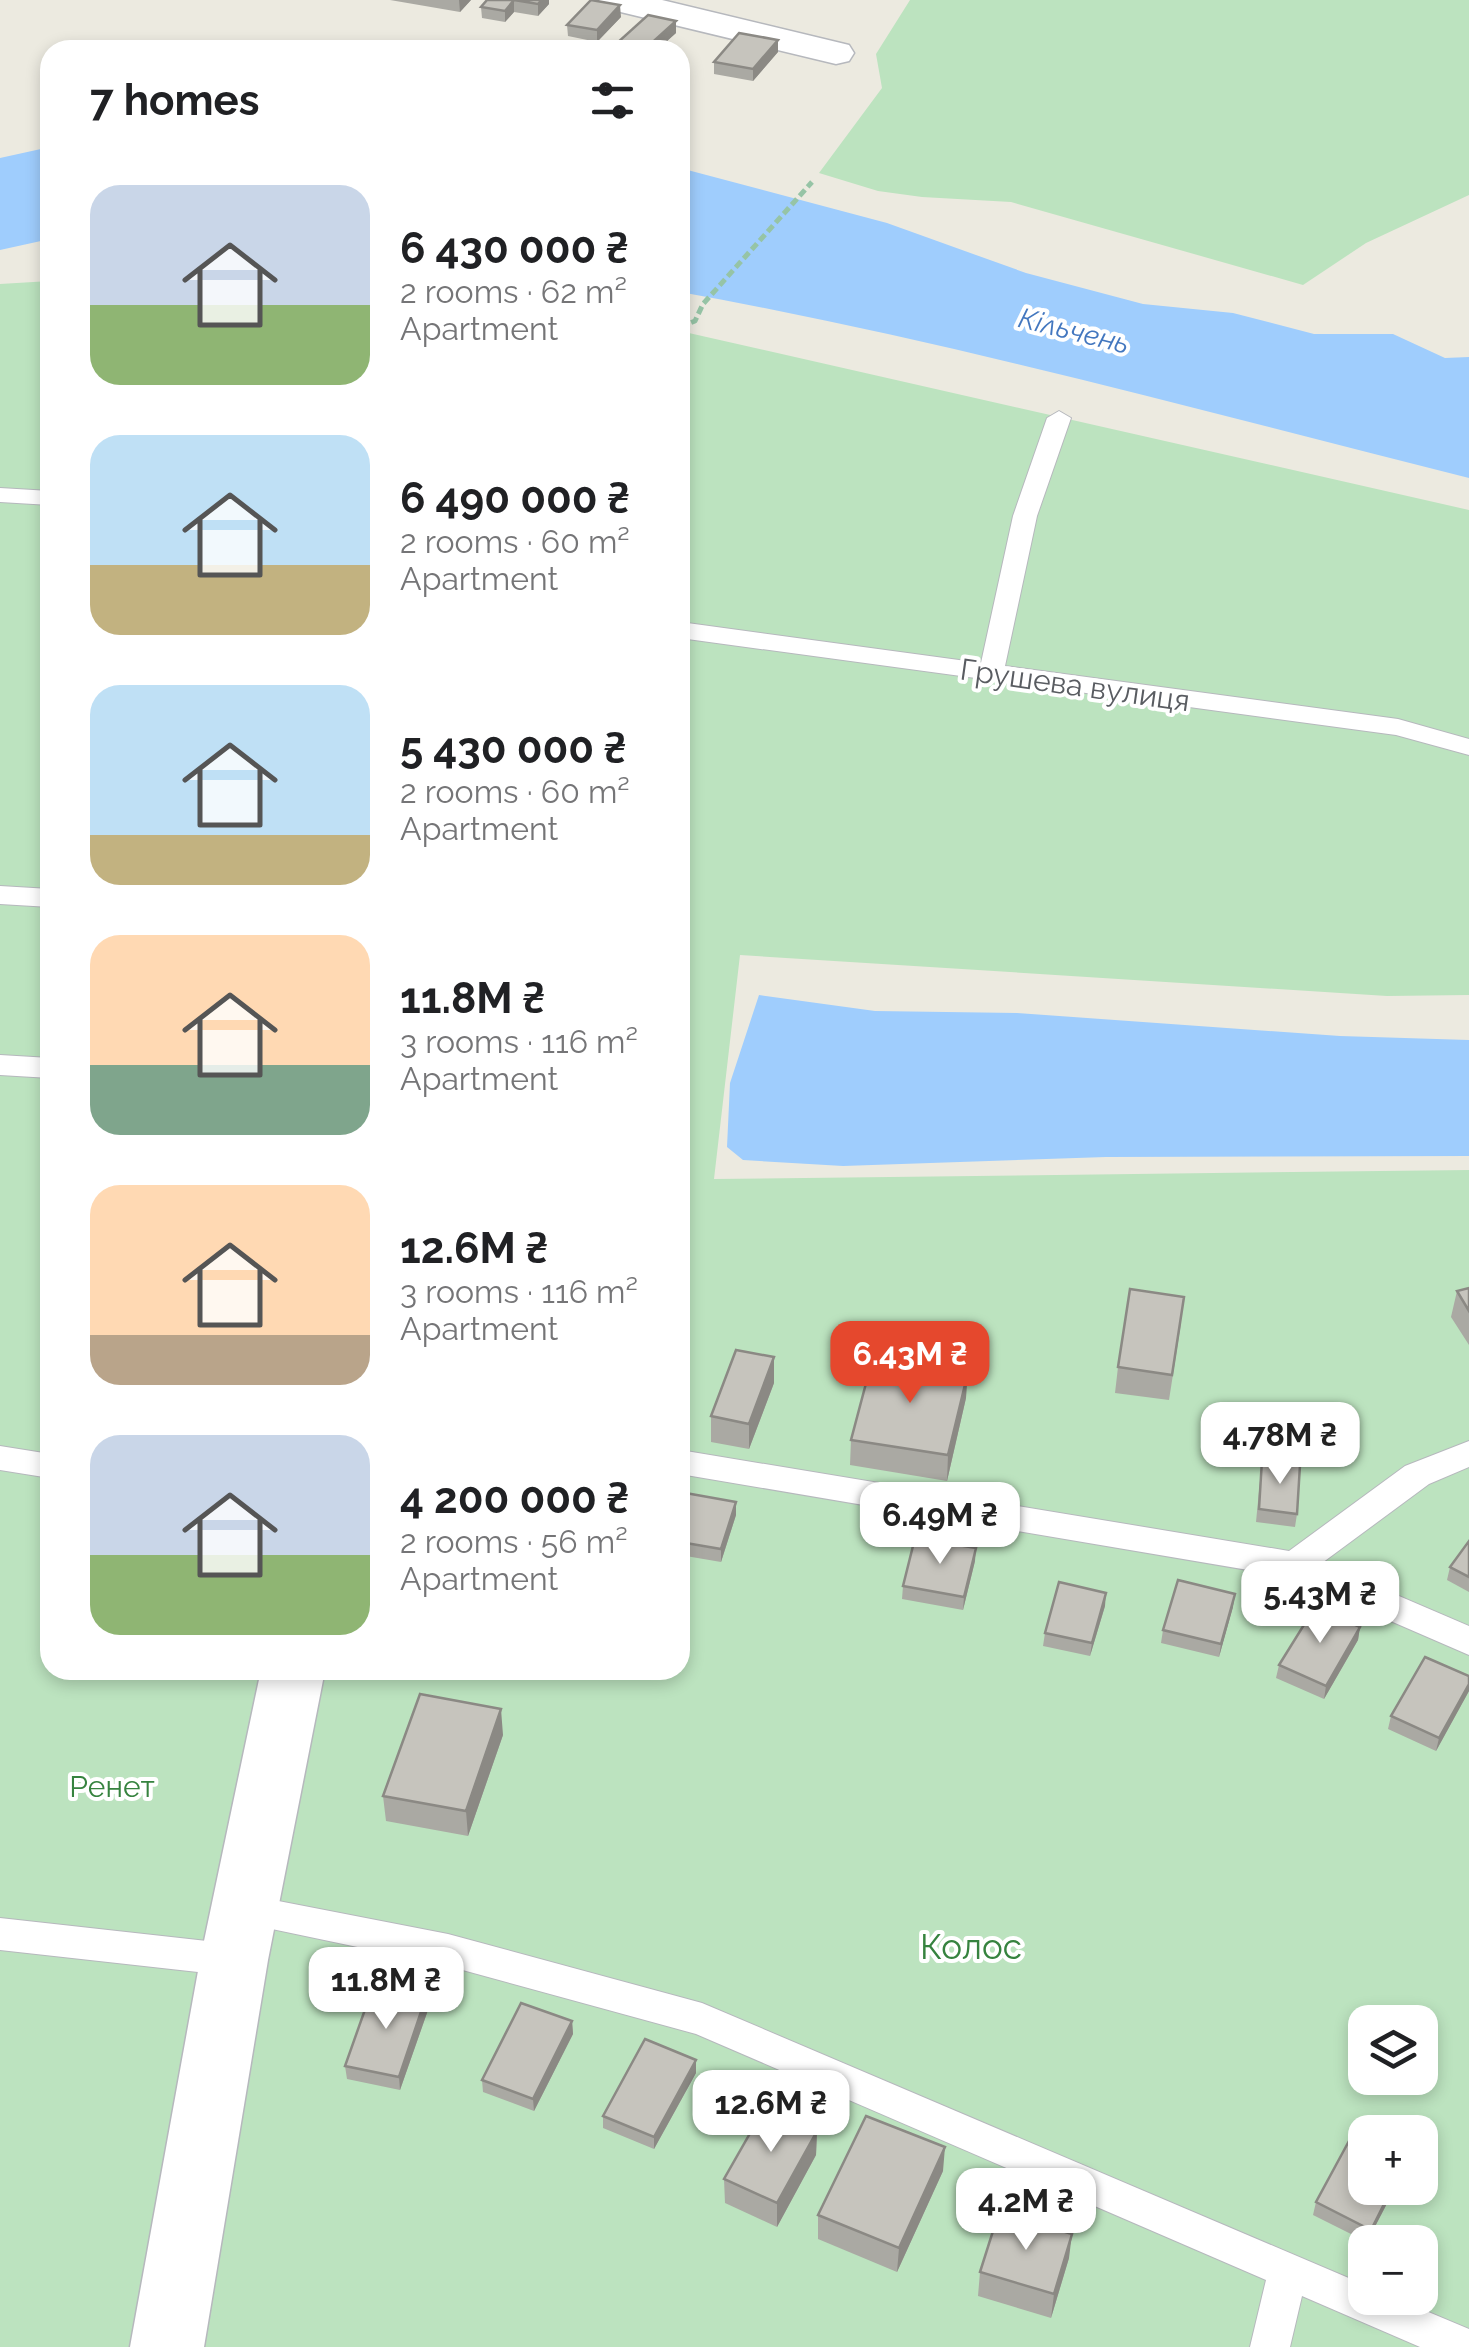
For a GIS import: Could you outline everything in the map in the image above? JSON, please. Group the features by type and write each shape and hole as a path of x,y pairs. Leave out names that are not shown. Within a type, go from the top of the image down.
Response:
{"street":[{"path":"617,0 836,53"},
{"path":"167,2347 291,1680"}],"lane":[{"path":"990,674 1025,516 1058,418"},
{"path":"0,496 40,498"},
{"name":"Грушева вулиця","path":"690,631 1398,728 1469,747"},
{"path":"0,895 40,897"},
{"path":"0,1065 40,1067"},
{"path":"1294,1566 1417,1475 1469,1453"},
{"path":"0,1458 40,1464"},
{"path":"690,1464 1294,1566 1469,1641"},
{"path":"0,1934 241,1935 448,1950 702,2020 1465,2347"},
{"path":"1270,2347 1288,2270"}],"path":[{"path":"690,322 812,182"}],"green space":[{"path":"910,0 1469,0 1469,195 1366,243 1303,285 1011,202 878,191 819,173 882,88 876,54"},
{"name":"Колос","path":"40,282 40,1680 690,1680 690,333 1469,510 1469,995 1387,996 740,955 714,1179 1469,1170 1469,2347 0,2347 0,284"}],"water":[{"path":"40,149 40,241 0,250 0,158"},
{"name":"Кільчень","path":"690,171 887,223 1026,273 1143,304 1233,313 1314,334 1393,334 1445,358 1469,357 1469,478 977,355 690,294"},
{"path":"759,995 875,1011 1017,1013 1340,1036 1469,1040 1469,1156 1106,1157 843,1166 743,1160 727,1147 730,1083"}],"building":[{"path":"487,0 514,0 505,11 481,7"},
{"path":"591,0 620,5 597,30 567,25"},
{"path":"648,15 676,21 655,40 620,40"},
{"path":"739,33 778,40 753,69 714,62"},
{"path":"1469,1288 1469,1311 1457,1291"},
{"path":"1130,1289 1184,1297 1172,1375 1118,1367"},
{"path":"736,1350 774,1357 749,1424 711,1416"},
{"path":"873,1357 968,1372 948,1455 851,1440"},
{"path":"1262,1460 1300,1465 1297,1514 1259,1509"},
{"path":"690,1494 736,1502 721,1549 690,1544"},
{"path":"915,1538 976,1548 964,1597 903,1586"},
{"path":"1469,1541 1469,1577 1450,1567"},
{"path":"1178,1580 1235,1594 1221,1644 1163,1630"},
{"path":"1059,1582 1106,1593 1092,1643 1045,1633"},
{"path":"1315,1607 1360,1627 1326,1686 1279,1665"},
{"path":"1425,1657 1469,1676 1469,1684 1439,1738 1391,1716"},
{"path":"420,1694 501,1709 466,1811 383,1796"},
{"path":"373,1987 426,1997 399,2077 345,2066"},
{"path":"521,2003 572,2021 533,2099 482,2080"},
{"path":"645,2039 696,2060 654,2137 603,2116"},
{"path":"765,2107 817,2131 777,2203 724,2179"},
{"path":"866,2116 945,2147 899,2248 818,2215"},
{"path":"1348,2143 1348,2205 1384,2205 1374,2225 1361,2225 1316,2202"},
{"path":"999,2212 1072,2234 1054,2294 980,2272"}],"park label":[{"name":"Ренет","path":"112,1786"}]}
